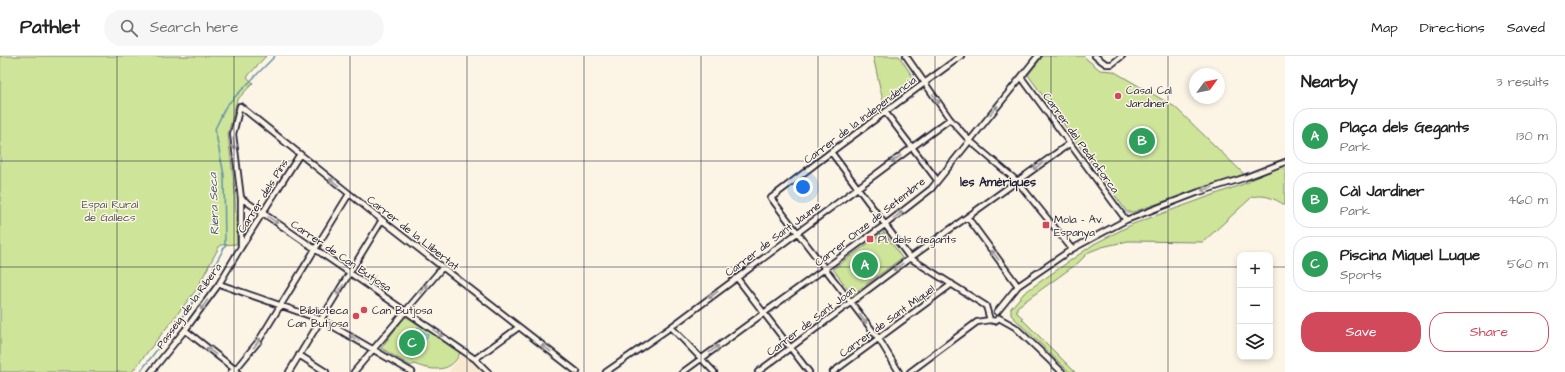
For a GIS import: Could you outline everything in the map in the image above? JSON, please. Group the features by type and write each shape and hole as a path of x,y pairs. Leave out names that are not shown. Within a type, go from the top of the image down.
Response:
{"street":[{"path":"906,56 950,119 969,140 1017,181 1072,249"},
{"name":"Carrer de la Independència","path":"797,232 771,198 961,56"},
{"name":"Carrer Onze de Setembre","path":"682,372 825,269 931,189 1038,56"},
{"path":"1095,56 1106,64 1112,64 1122,56"},
{"name":"Carrer del Pedraforca","path":"1021,77 1126,220"},
{"name":"Carrer de la Llibertat","path":"241,198 233,134 240,106 442,268 577,372"},
{"path":"886,113 937,180"},
{"name":"Carrer de Sant Jaume","path":"606,372 671,327 950,119"},
{"name":"Carrer de Sant Joan","path":"758,372 910,258 968,218 1069,144"},
{"path":"831,152 910,258 986,306 990,320"},
{"name":"Carrer dels Pins","path":"241,247 300,154"},
{"path":"989,314 992,312 997,312 1018,286 1072,249 1126,220 1199,192 1244,178 1285,162"},
{"path":"185,330 235,371 258,342 349,194"},
{"path":"241,198 241,247"},
{"name":"Carrer de Can Butjosa","path":"241,198 475,359 488,372"},
{"path":"968,218 1018,286"},
{"path":"289,372 351,273 382,220"},
{"path":"797,232 879,340 899,372"},
{"name":"Passeig de la Ribera","path":"151,372 185,330 219,284 241,247"},
{"path":"354,372 442,268"},
{"path":"737,278 809,372"},
{"path":"219,284 322,320 412,372"},
{"name":"Carrer de Sant Miquel","path":"832,372 879,340 952,284"},
{"path":"997,312 999,318 1015,327 1062,372"},
{"path":"910,372 977,322 990,320 995,321 999,318"},
{"path":"475,359 518,327"},
{"path":"671,327 714,372"},
{"path":"299,355 326,372"}],"shaded area":[{"path":"460,352 476,364 483,372 448,372 457,361"}],"green space":[{"name":"Espai Rural de Gallecs","path":"0,56 266,56 247,77 253,83 237,100 228,134 235,193 237,244 220,245 196,290 132,372 0,372"},
{"path":"873,56 899,56 914,79 912,86 884,106"},
{"path":"1043,56 1083,56 1100,70 1113,71 1175,107 1244,174 1133,212 1127,212 1028,75"},
{"path":"1285,165 1285,205 1269,197 1252,197 1203,242 1128,241 1102,247 1089,252 1078,263 1017,307 1017,313 1023,318 1022,319 1075,372 1069,372 1011,315 1011,308 1024,293 1094,244 1133,224 1249,182 1253,177"},
{"path":"884,232 902,258 852,295 833,269"},
{"path":"407,317 460,352 457,359 448,367 442,368 435,369 421,367 414,364 411,366 381,348 404,318"}],"water":[{"path":"418,327 428,335 424,342 414,335 423,342 411,360 401,353"}],"waterway":[{"name":"Riera Seca","path":"140,372 200,293 225,246 224,175 215,129 226,106 275,56"}],"place":[{"name":"Casal Cal Jardiner","path":"1118,96"},
{"name":"Càl Jardiner","path":"1142,141"},
{"name":"Mola - Av. Espanya","path":"1046,225"},
{"name":"Pl. dels Gegants","path":"870,239"},
{"name":"Plaça dels Gegants","path":"865,265"},
{"name":"Can Butjosa","path":"364,310"},
{"name":"Biblioteca Can Butjosa","path":"356,316"},
{"name":"Piscina Miquel Luque","path":"412,343"}],"district":[{"name":"les Amèriques","path":"998,182"}]}
